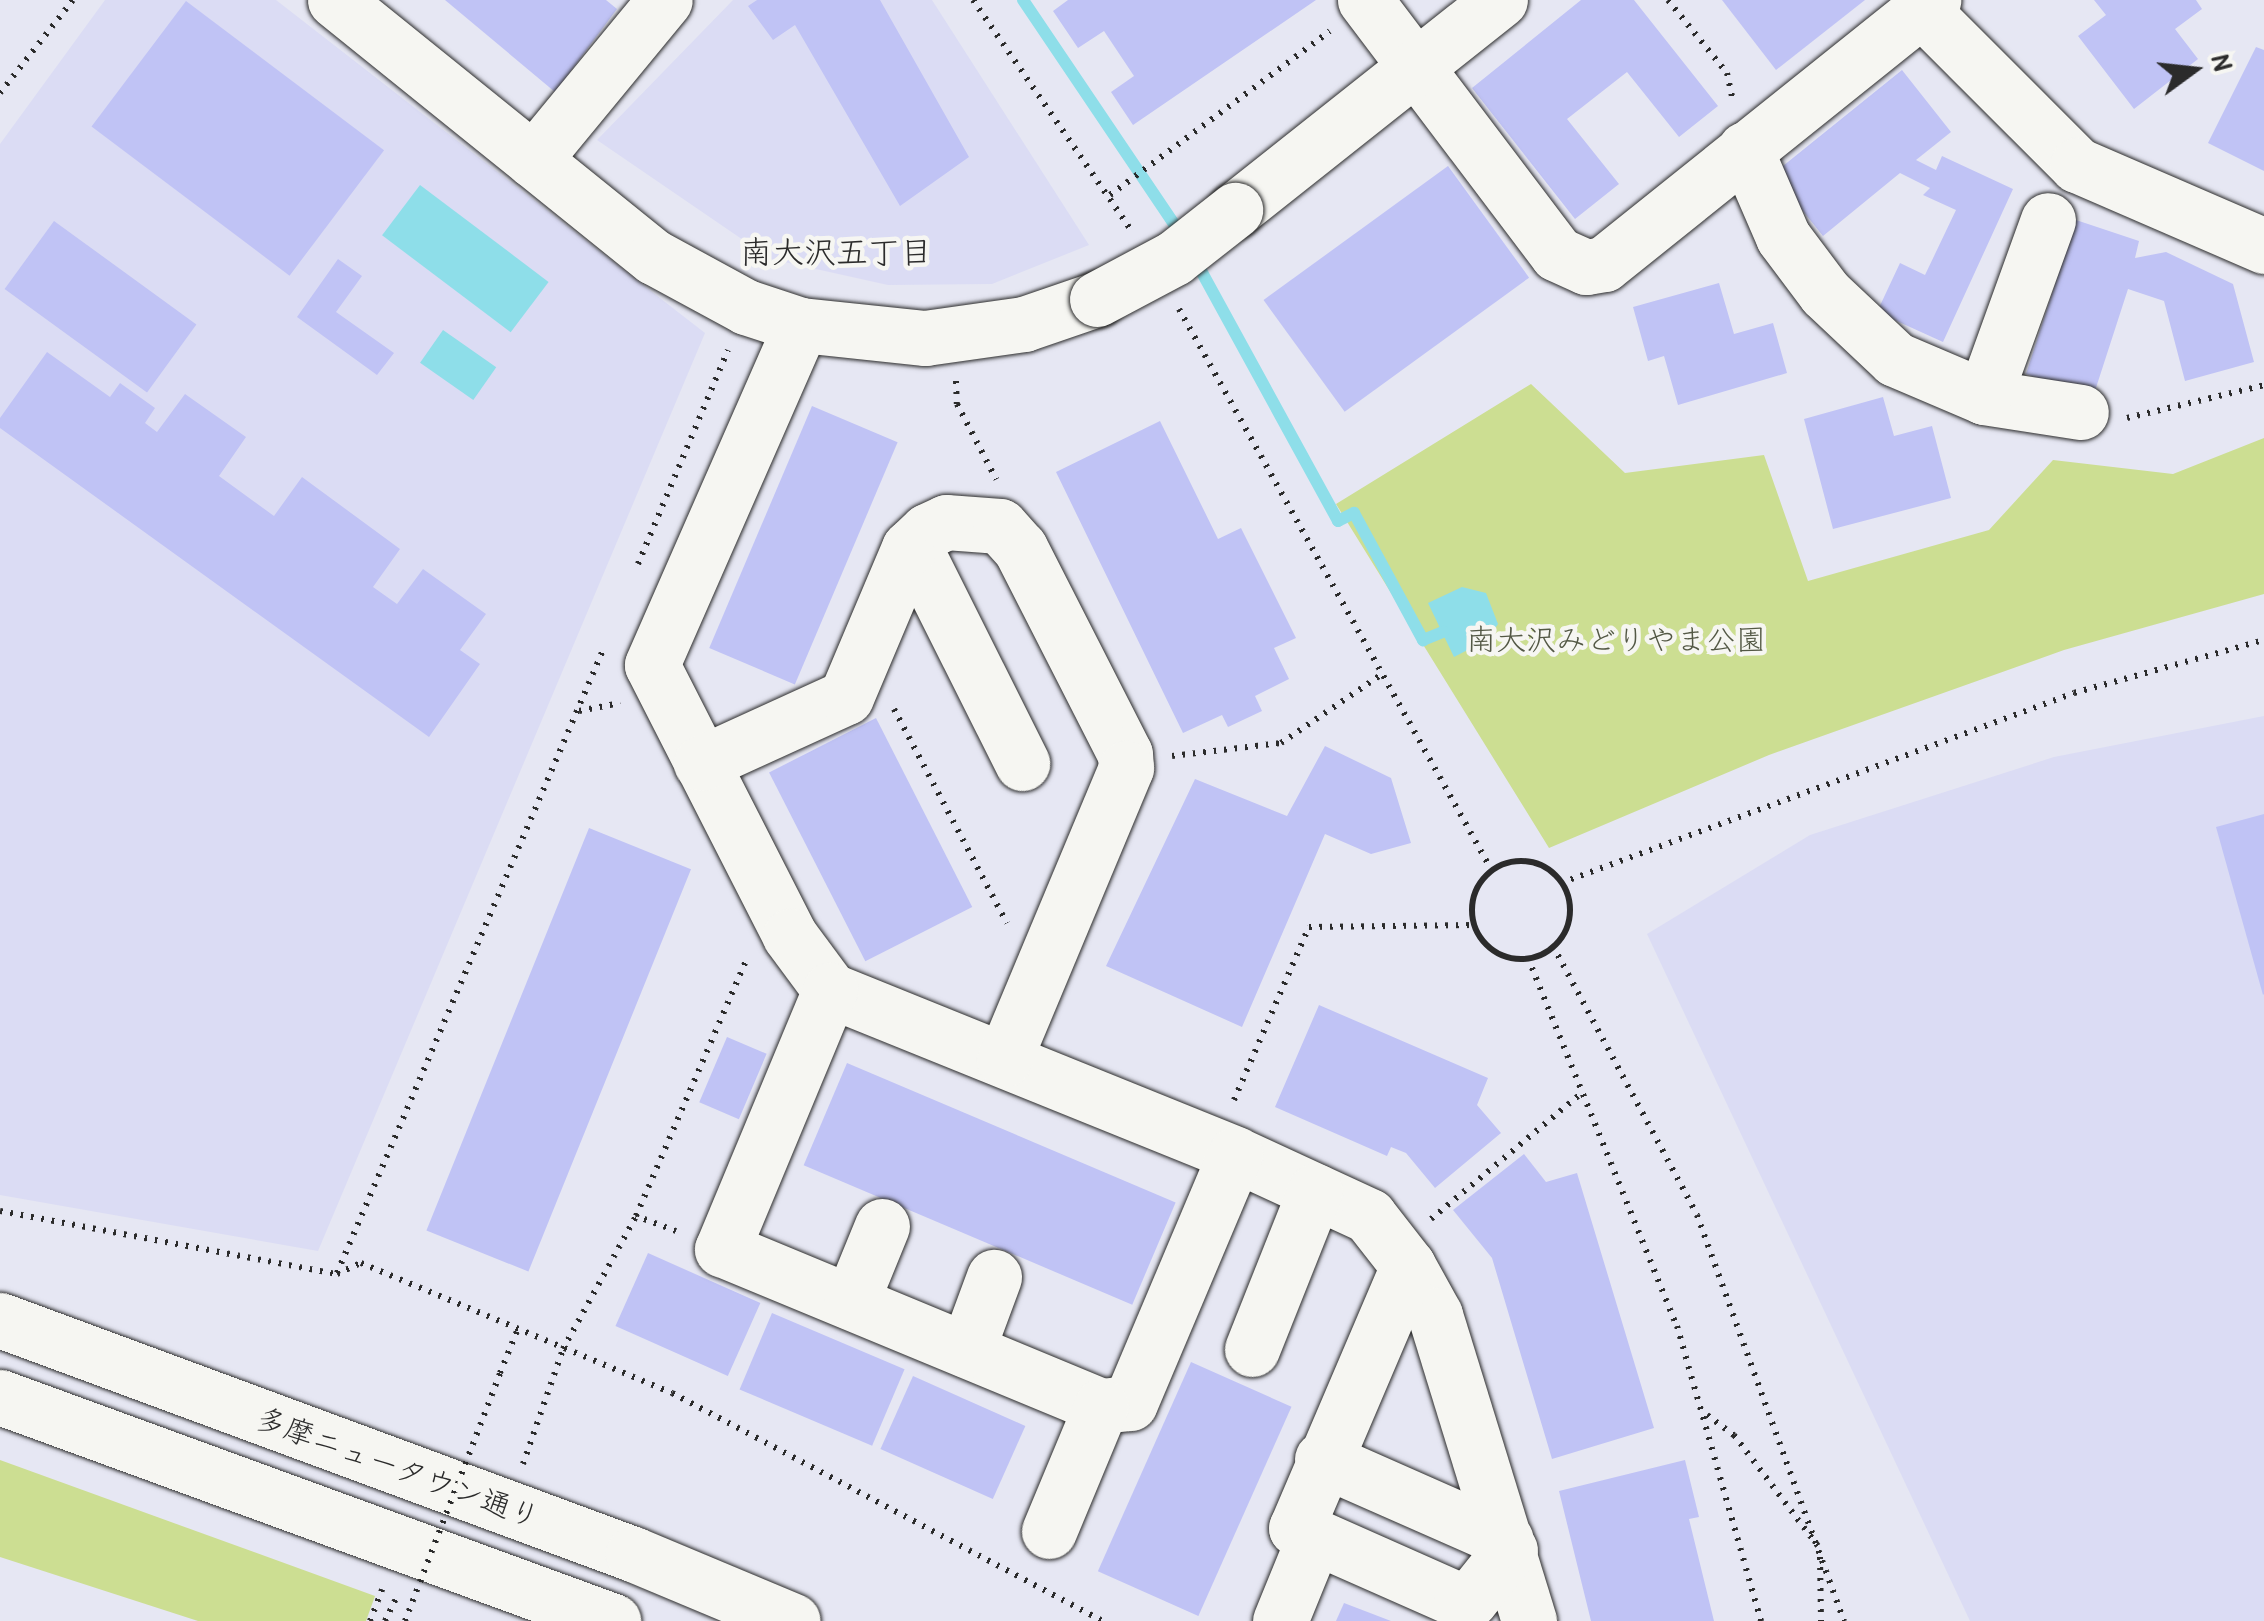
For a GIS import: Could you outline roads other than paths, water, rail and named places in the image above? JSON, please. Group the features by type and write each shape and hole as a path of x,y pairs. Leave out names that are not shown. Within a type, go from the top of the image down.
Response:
{"main road":[{"path":"334,0 654,257 746,307 801,325 877,338 974,334 1097,299 1174,258 1500,0"},
{"path":"533,160 664,0"},
{"path":"1366,2 1413,70 1572,266 1604,264 1740,130 1927,5 2077,165 2264,246"},
{"path":"1740,130 1768,212 1824,293 1896,359 1984,396 2081,412"},
{"path":"1984,396 2048,220"},
{"path":"801,325 652,665 790,936 830,990 1004,1060 1234,1129 1315,1191 1417,1244 1529,1621"},
{"path":"701,763 846,697 912,545 946,522 1000,526 1020,548 1126,758 1123,781 1004,1060"},
{"path":"912,545 1022,763"},
{"path":"830,990 722,1249 1101,1406 1130,1402 1234,1129"},
{"path":"1252,1349 1315,1191"},
{"path":"851,1302 882,1226"},
{"path":"1417,1244 1295,1522 1314,1540 1462,1601 1470,1600 1510,1552"},
{"path":"967,1350 994,1277"},
{"name":"多摩ニュータウン通り","path":"0,1320 632,1554 793,1621"},
{"path":"0,1396 613,1621"},
{"path":"1049,1531 1101,1406"},
{"path":"1322,1460 1510,1552"},
{"path":"1280,1621 1314,1540"}],"water":[{"path":"420,185 549,282 511,332 382,235"},
{"path":"443,330 496,367 473,400 420,363"},
{"path":"1462,587 1486,593 1498,624 1487,640 1454,657 1428,603"}],"waterway":[{"path":"1023,0 1181,234"},
{"path":"1193,256 1338,521 1354,513 1423,640 1443,632"}],"district":[{"name":"南大沢五丁目","path":"836,252"}],"park label":[{"name":"南大沢みどりやま公園","path":"1616,639"}]}
